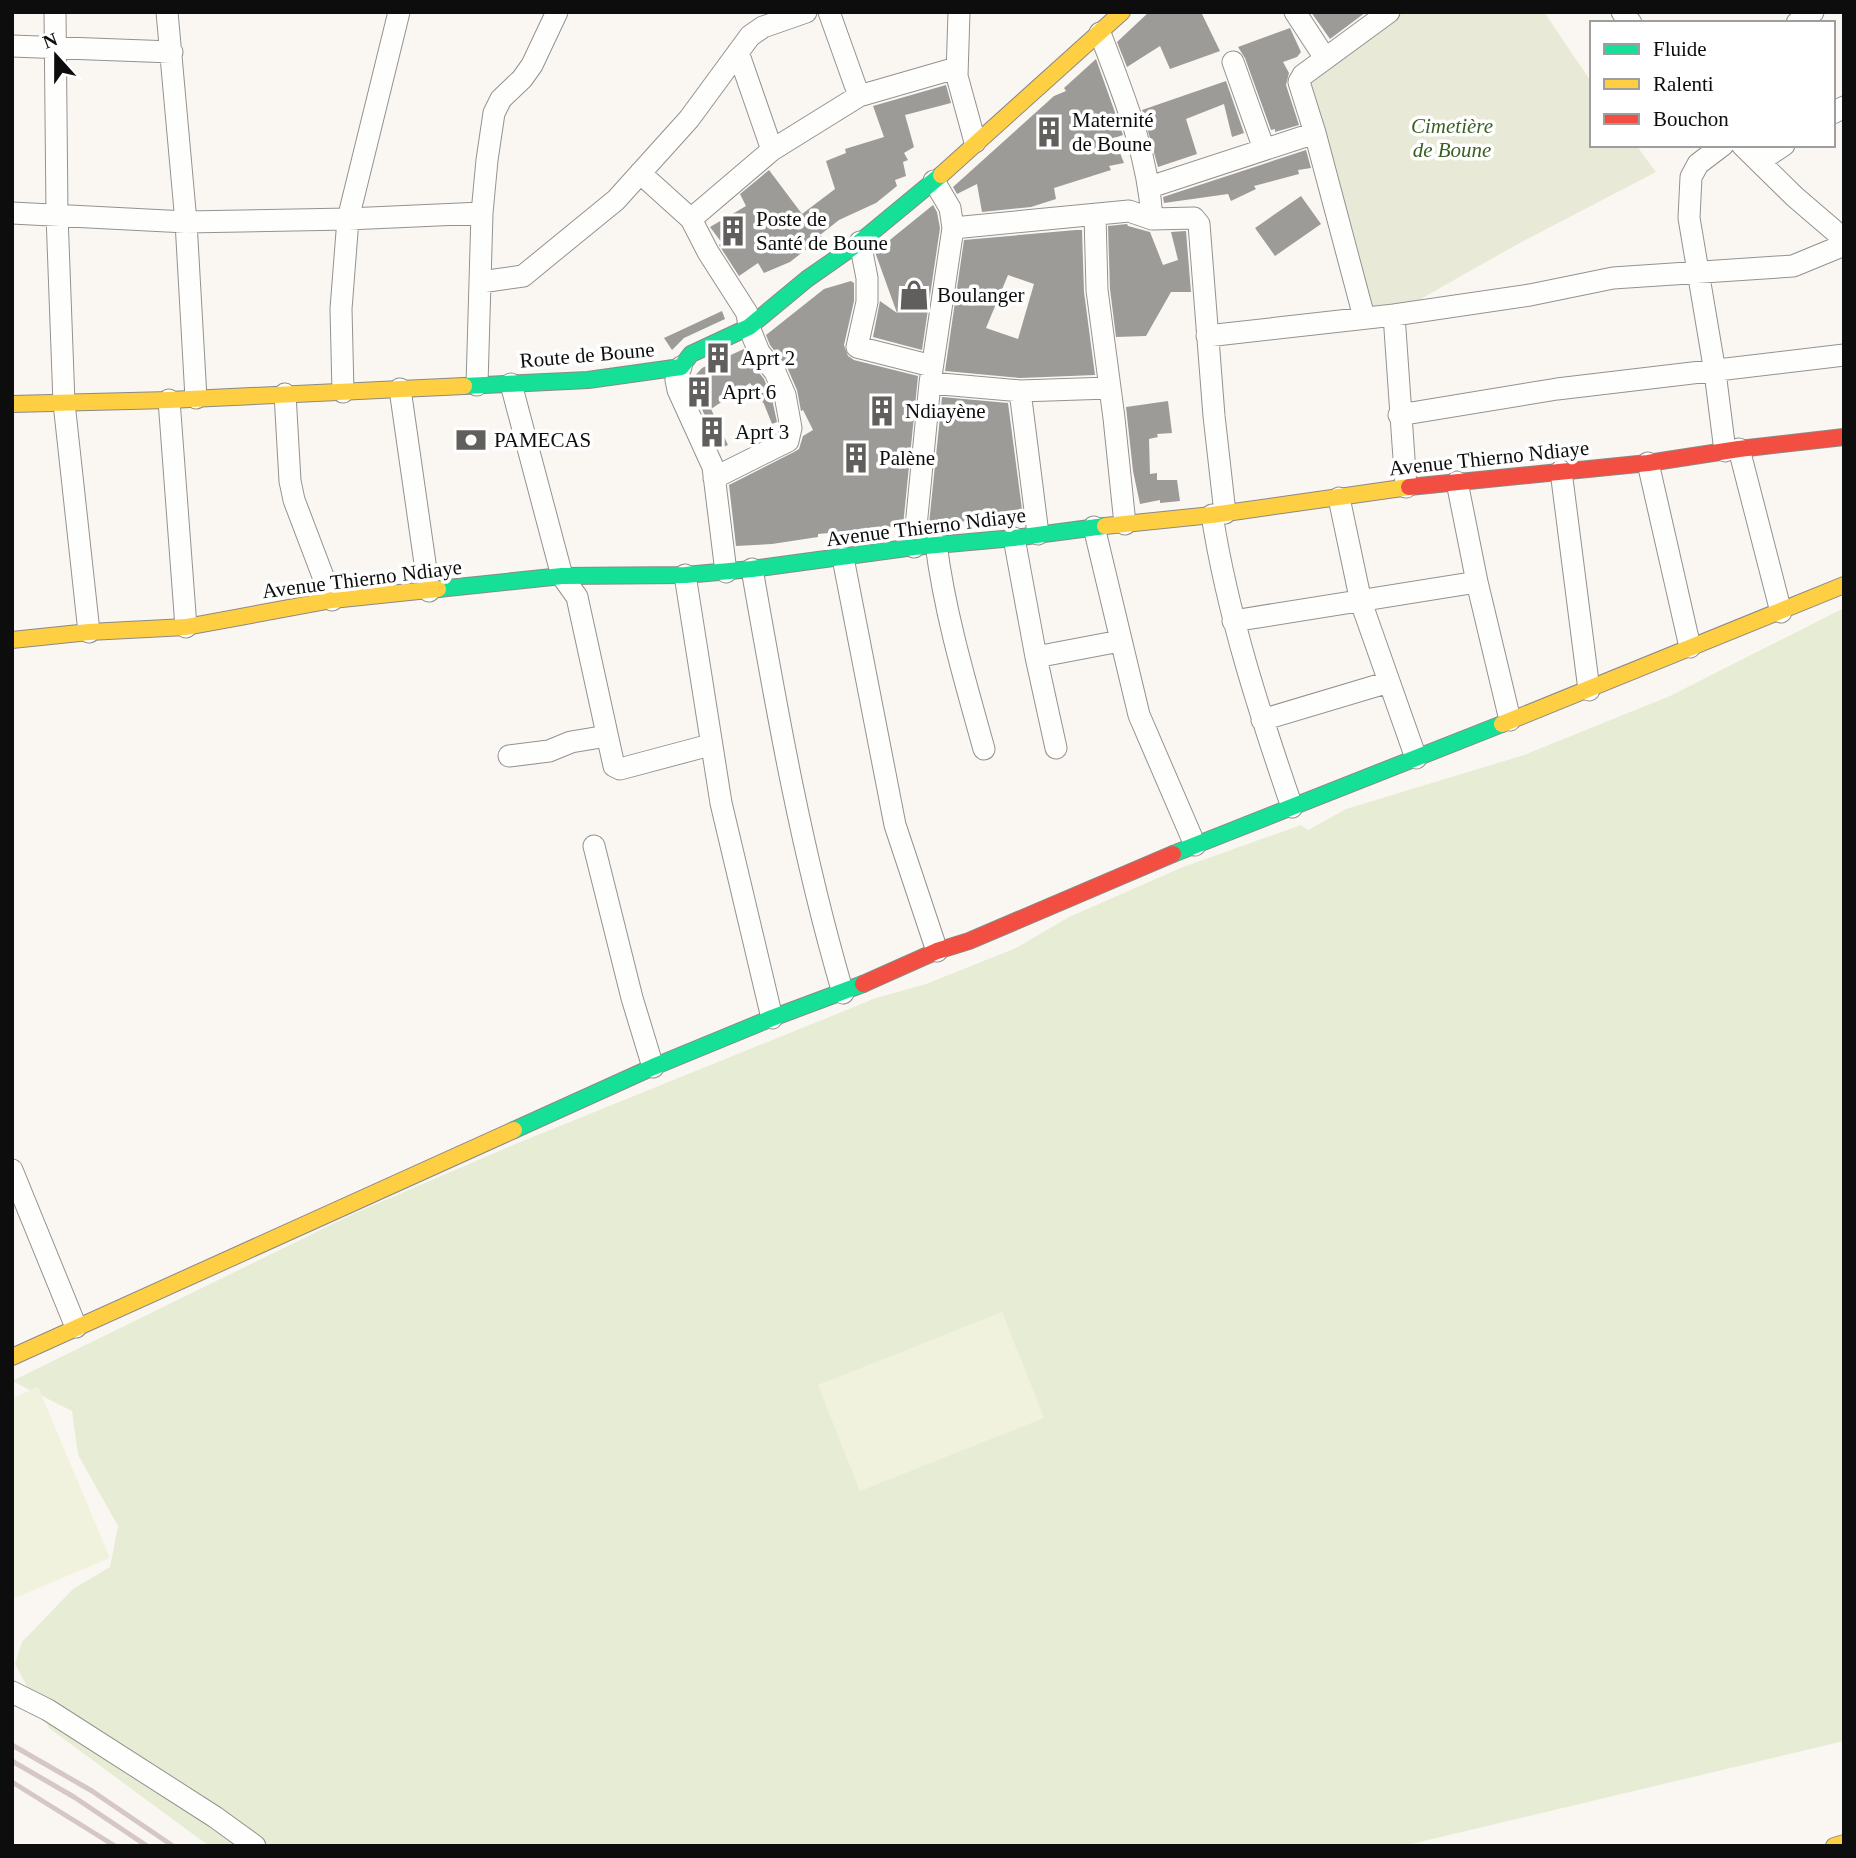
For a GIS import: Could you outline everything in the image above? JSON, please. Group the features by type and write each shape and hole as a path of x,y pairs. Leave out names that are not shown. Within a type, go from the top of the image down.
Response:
{"main road":[{"name":"Route de Boune","path":"12,404 169,400 588,380 681,367 691,354 749,327 807,279 860,242 934,181 1122,12"},
{"name":"Avenue Thierno Ndiaye","path":"12,640 89,632 186,627 332,600 429,592 562,576 726,572 936,544 1014,538 1219,514 1406,487 1648,463 1732,450 1842,444"},
{"path":"12,1357 653,1067 772,1018 843,993 937,951 969,941 1195,845 1589,690 1844,585"},
{"path":"1834,1846 1844,1843"}],"street":[{"path":"55,12 57,215 64,403 89,632"},
{"path":"167,12 186,222 196,398"},
{"path":"343,392 341,309 348,219 399,12"},
{"path":"477,385 482,213 486,160 494,113 501,99 532,65 557,12"},
{"path":"481,282 523,276 616,200 689,119 750,36 763,27 806,12"},
{"path":"829,12 859,96"},
{"path":"959,12 956,68 959,89 975,142"},
{"path":"1294,12 1325,58"},
{"path":"1364,317 1315,133 1298,82 1325,58 1389,12"},
{"path":"1100,33 1133,120 1150,187 1152,219"},
{"path":"12,46 172,52"},
{"path":"738,52 772,150"},
{"path":"1233,62 1264,149"},
{"path":"691,219 772,150 859,96 956,68"},
{"path":"1150,187 1315,133"},
{"path":"1720,147 1698,164 1691,177 1689,218 1696,271 1732,450 1781,612"},
{"path":"1208,336 1394,315 1530,295 1613,278 1793,266 1841,233 1795,197 1744,147"},
{"path":"1760,161 1781,147"},
{"path":"640,173 691,219 708,252 747,313 749,327 759,352 775,372 785,395 790,438 782,445 715,478"},
{"path":"914,547 931,374 953,228 950,208 934,181"},
{"path":"953,228 1129,211 1152,219 1194,218 1199,225 1221,569 1262,720 1292,807"},
{"path":"12,213 186,222 482,213"},
{"path":"1095,215 1097,290 1125,524"},
{"path":"860,242 867,278 867,302 857,347 931,374 1020,391 1109,388"},
{"path":"1394,315 1406,487"},
{"path":"1399,415 1557,388 1715,372 1844,355"},
{"path":"681,367 676,380 678,390 713,467 726,572"},
{"path":"511,384 562,576 577,597 614,766 620,769 710,745"},
{"path":"400,389 429,592"},
{"path":"1020,391 1038,534"},
{"path":"285,394 290,481 332,600"},
{"path":"169,400 186,627"},
{"path":"1648,463 1690,648"},
{"path":"1561,471 1589,690"},
{"path":"1457,482 1477,582 1510,720"},
{"path":"1339,498 1361,602 1416,758"},
{"path":"1094,527 1139,715 1195,845"},
{"path":"1014,538 1056,748"},
{"path":"936,544 951,633 984,749"},
{"path":"843,558 895,825 937,951"},
{"path":"752,569 791,781 828,943 843,993"},
{"path":"685,575 710,745 730,845 772,1018"},
{"path":"1233,621 1477,582"},
{"path":"1036,657 1120,641"},
{"path":"1262,720 1389,682"},
{"path":"509,756 549,751 572,742 607,737"},
{"path":"594,846 632,998 653,1067"},
{"path":"12,1170 76,1327"},
{"path":"12,1692 48,1710 215,1816 255,1846"}],"green space":[{"name":"Cimetière de Boune","path":"1399,12 1544,12 1590,80 1590,147 1637,147 1656,172 1516,245 1410,305 1368,308 1307,82"},
{"path":"1844,608 1844,1741 1403,1846 209,1846 49,1728 15,1664 22,1642 73,1589 110,1567 118,1526 78,1455 72,1411 12,1381 353,1214 513,1145 876,998 926,984 1016,948 1069,917 1183,867 1301,825 1308,830 1346,809 1524,755 1670,696"},
{"path":"1002,1312 1044,1418 860,1491 818,1385"},
{"path":"38,1387 110,1558 12,1599 12,1398"}],"building":[{"path":"1149,12 1201,12 1220,51 1170,69 1160,46 1127,67 1117,42"},
{"path":"1311,12 1366,12 1330,39"},
{"path":"1290,28 1301,52 1297,57 1283,62 1289,73 1286,85 1299,125 1275,132 1275,129 1271,130 1245,58 1238,47"},
{"path":"1096,59 1123,135 1114,138 1124,163 1109,166 1111,170 1054,188 1056,199 1031,207 982,212 977,184 957,194 953,187 1054,96 1066,91 1064,88"},
{"path":"1226,81 1244,133 1232,137 1224,104 1186,119 1197,154 1158,167 1142,110"},
{"path":"946,85 951,103 905,115 914,147 904,153 908,160 903,162 906,176 895,180 897,186 876,203 839,220 790,262 764,273 758,263 739,276 719,245 722,243 710,227 746,206 740,194 769,170 802,214 835,189 826,161 846,153 845,149 884,137 873,106"},
{"path":"1306,150 1311,168 1298,170 1299,174 1254,186 1256,189 1231,201 1228,194 1164,203 1163,197"},
{"path":"1301,196 1321,224 1275,256 1255,228"},
{"path":"933,205 940,228 922,350 873,337 880,301 897,313 875,252"},
{"path":"1127,224 1150,232 1163,265 1178,260 1171,232 1186,231 1191,292 1171,292 1146,336 1116,337 1110,289 1108,226"},
{"path":"1082,230 1084,292 1095,375 1020,378 945,371 964,240","holes":["1008,275 1034,284 1018,339 986,328"]},
{"path":"851,281 854,283 854,301 844,345 848,356 854,360 918,376 903,526 818,534 818,537 772,544 736,546 729,485 799,449 803,436 813,430 803,410 801,411 797,390 787,367 770,345 766,335 824,289"},
{"path":"722,311 725,319 684,338 672,350 664,338"},
{"path":"744,349 764,379 777,422 772,424 764,404 750,383 711,409 728,445 719,449 690,381 702,368"},
{"path":"942,397 1008,403 1023,517 929,524"},
{"path":"1168,401 1172,433 1157,434 1158,437 1149,439 1150,474 1157,473 1157,480 1177,480 1180,501 1160,503 1160,500 1140,504 1133,471 1126,407"}],"railway":[{"path":"12,1745 92,1791 173,1846"},
{"path":"12,1761 74,1797 147,1846"},
{"path":"12,1782 115,1846"}],"traffic: fast":[{"path":"464,386 588,380 681,367 691,354 749,327 807,279 860,242 941,175"},
{"path":"438,589 562,576 685,575 752,569 914,547 1105,526"},
{"path":"1173,854 1502,724"},
{"path":"514,1130 653,1067 863,984"}],"traffic: slow":[{"path":"941,175 1122,12"},
{"path":"12,404 169,400 464,386"},
{"path":"1105,526 1212,515 1409,487"},
{"path":"1502,724 1844,585"},
{"path":"12,640 89,632 186,627 332,600 438,589"},
{"path":"12,1357 514,1130"},
{"path":"1834,1846 1844,1843"}],"traffic: jam":[{"path":"1409,487 1648,463 1844,437"},
{"path":"863,984 1173,854"}],"place":[{"name":"Maternité de Boune","path":"1049,132"},
{"name":"Poste de Santé de Boune","path":"733,231"},
{"name":"Boulanger","path":"914,295"},
{"name":"Aprt 2","path":"718,358"},
{"name":"Aprt 6","path":"699,392"},
{"name":"Ndiayène","path":"882,411"},
{"name":"Aprt 3","path":"712,432"},
{"name":"PAMECAS","path":"471,440"},
{"name":"Palène","path":"856,458"}]}
